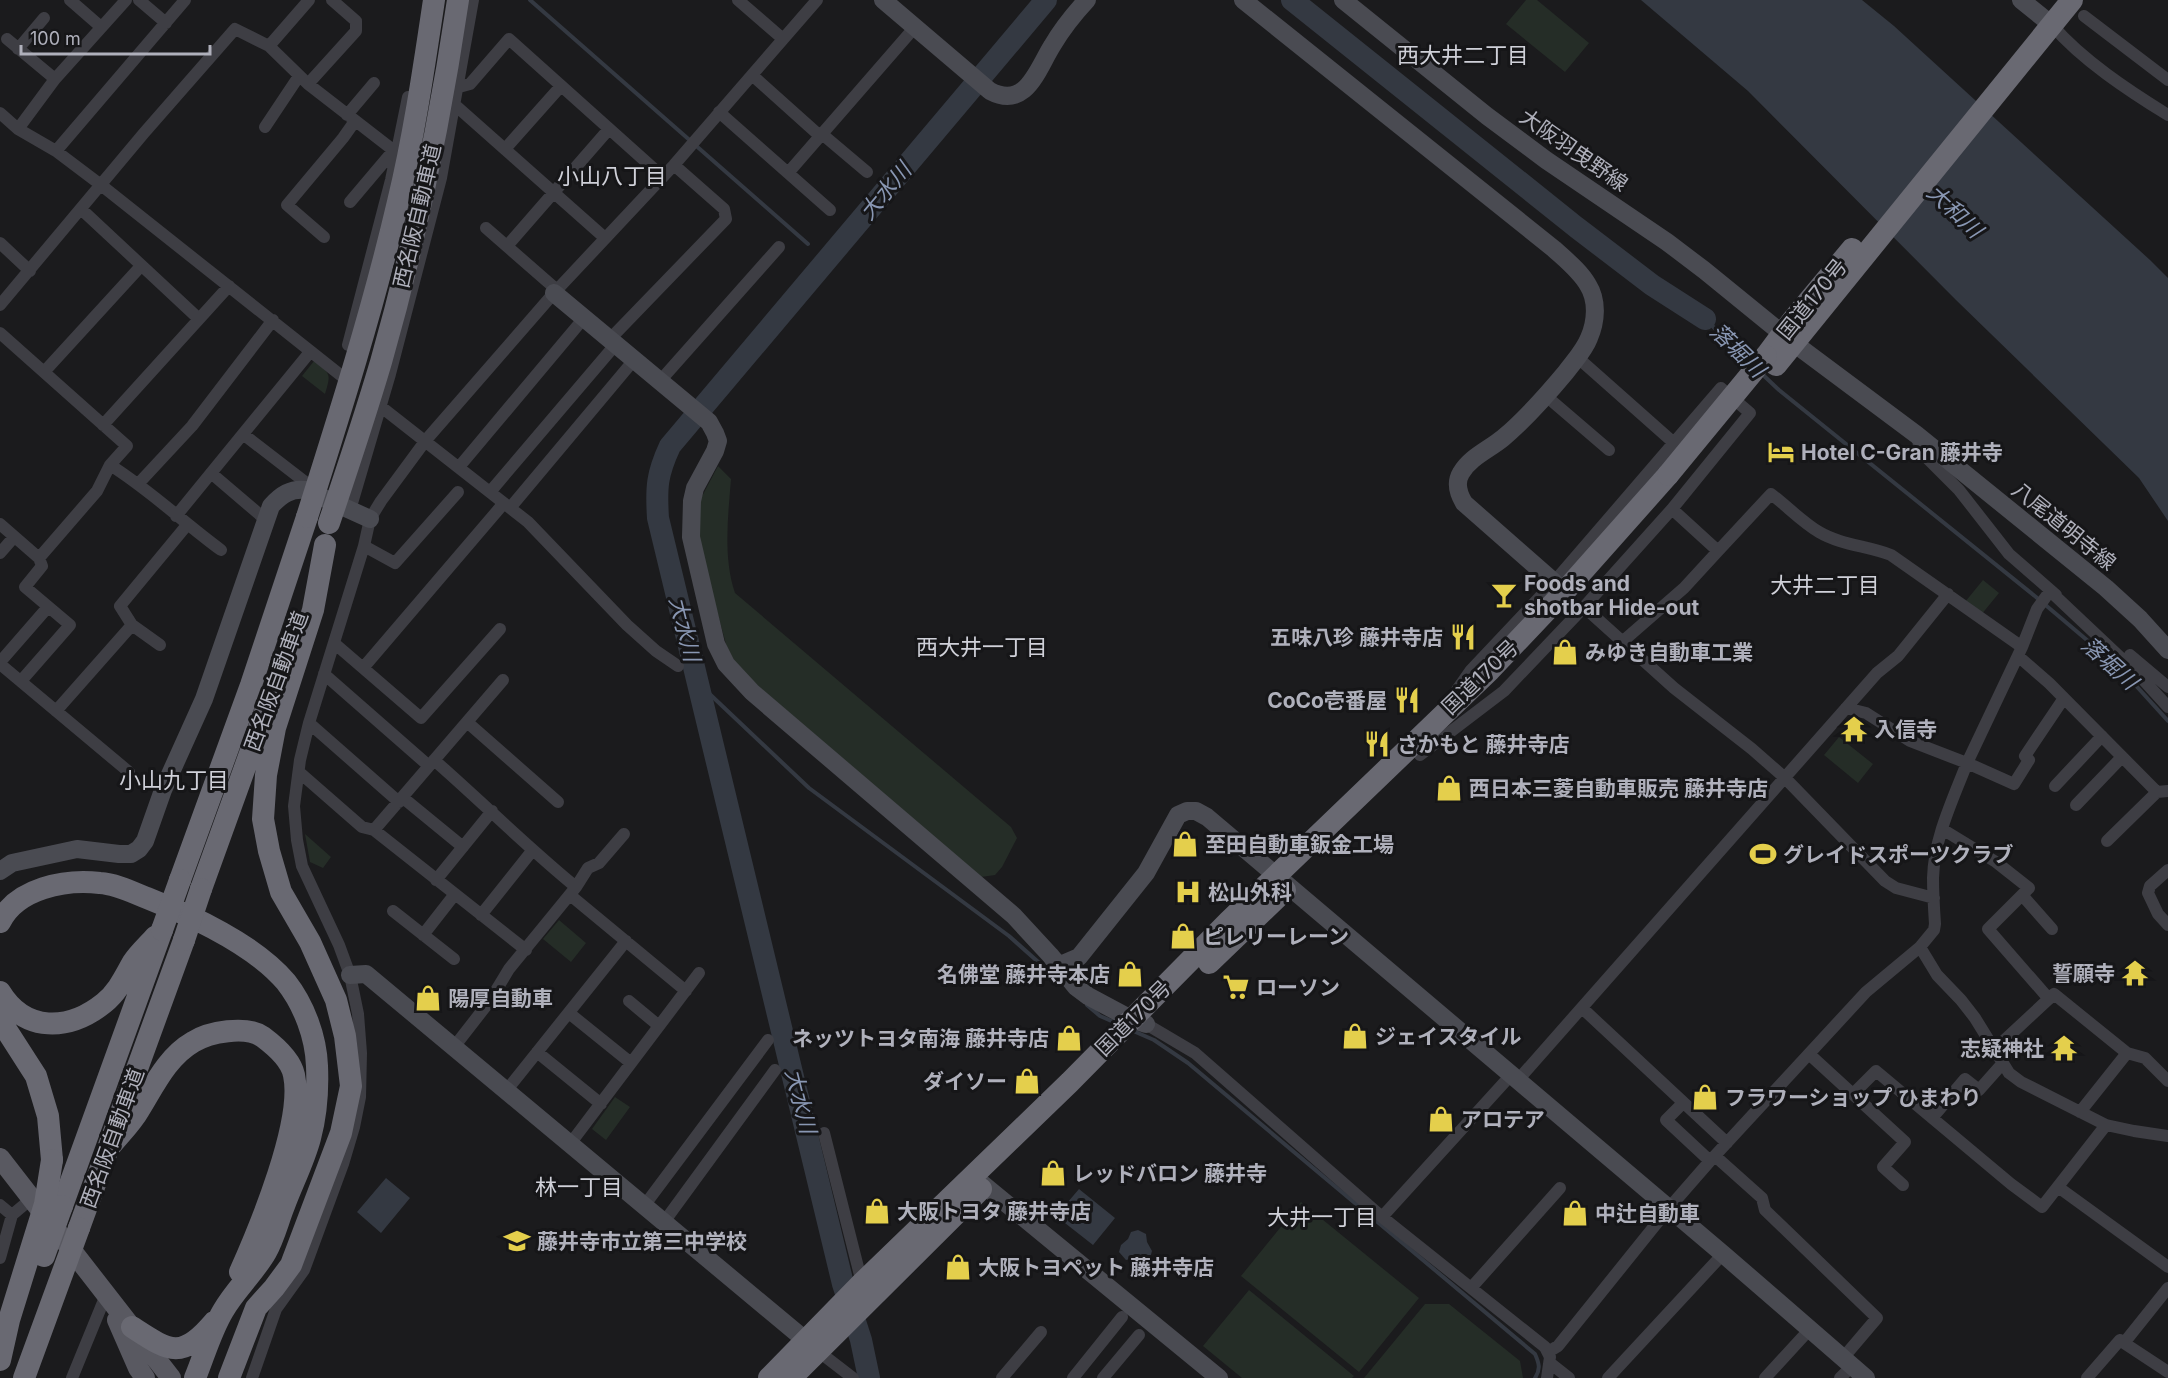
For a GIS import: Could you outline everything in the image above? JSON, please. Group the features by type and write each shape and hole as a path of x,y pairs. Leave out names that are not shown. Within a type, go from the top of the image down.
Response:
{"highway":[{"name":"西名阪自動車道","path":"0,1376 251,685 307,517 360,348 399,201 420,93 434,0"},
{"name":"西名阪自動車道","path":"24,1378 184,940 327,534 381,363 413,240 441,108 458,0"},
{"name":"国道170号","path":"1282,881 1420,755 1576,597 2045,23 2078,8"},
{"name":"国道170号","path":"837,1321 864,1307 978,1181 1282,881 1431,725 1490,670 1674,479"},
{"path":"229,1378 256,1308 291,1265 341,1133 351,1086 345,1036 336,1000 310,942 281,892 269,851 263,819 266,775 275,728 313,610 327,534"},
{"path":"0,903 10,892 52,874 87,870 120,877 185,902 256,942 282,964 301,986 314,1009 324,1038 330,1065 330,1099 315,1166 274,1288"},
{"path":"0,922 4,914 23,897 47,887 77,882 101,883 124,889 179,911 242,946 267,964 286,982 303,1010 317,1064 317,1093 310,1138 266,1252 201,1337 180,1348 164,1347 132,1327"},
{"path":"0,992 8,1004 26,1018 44,1024 64,1023 84,1016 105,1002 124,980 134,960 162,930"},
{"path":"0,1020 36,1077 48,1116 52,1160 45,1204 9,1320 0,1360"},
{"path":"108,1149 139,1111 153,1085 166,1068 192,1042 214,1033 238,1030 260,1035 280,1052 294,1073 297,1099 282,1162 250,1248 195,1378"},
{"name":"国道170号","path":"769,1378 812,1346 837,1321 862,1283 978,1181"},
{"name":"国道170号","path":"791,1378 812,1346"}],"main road":[{"path":"0,1158 171,1378"},
{"path":"106,1295 138,1368 145,1378"}],"street":[{"path":"69,0 101,27"},
{"path":"18,129 55,79 126,0"},
{"path":"139,0 166,23"},
{"path":"56,151 185,0"},
{"path":"269,46 309,0"},
{"path":"266,127 304,80 356,31 356,21 332,0"},
{"path":"307,488 371,264 424,0"},
{"path":"350,510 381,406 441,178 473,0"},
{"path":"738,0 752,4 783,39"},
{"path":"252,1378 276,1309 303,1270 354,1127 360,1097 361,1053 358,1014 350,975 339,945 302,866 294,806 298,772 309,723 364,546 370,519 426,440 555,291 674,165 817,0"},
{"path":"883,0 987,88 1001,97 1012,96 1031,84 1064,27 1087,0"},
{"path":"1244,0 1472,183 1580,273 1590,287 1594,305 1594,323 1589,339 1577,357 1546,396 1520,423 1469,463 1461,472 1457,482 1459,494 1464,502 1554,582"},
{"name":"大阪羽曳野線","path":"1343,0 1487,116 1546,160 1667,242 1793,333"},
{"path":"2021,0 2094,64 2168,115"},
{"path":"2078,8 2168,80"},
{"path":"18,49 44,18"},
{"path":"788,173 915,27"},
{"path":"0,305 101,184 236,29 269,46 304,80 395,152"},
{"path":"7,39 55,79"},
{"path":"459,87 470,84 508,39 663,177"},
{"path":"752,75 867,172"},
{"path":"324,237 287,205 344,138 351,118 374,82"},
{"path":"505,149 561,86"},
{"path":"455,105 605,238"},
{"path":"720,112 830,210"},
{"path":"0,113 18,129 56,151 101,184 310,352 426,440 528,522 627,625 656,651 678,666"},
{"path":"507,246 609,129"},
{"path":"350,202 395,152"},
{"path":"490,492 613,342 726,219 724,209 674,165"},
{"path":"81,209 199,319"},
{"path":"486,228 584,318 705,419 716,433 718,441 715,451 695,488 692,501 691,537 716,644 726,664 752,692 1014,916 1076,987 1088,996 1195,1053 1382,1217 1545,1347 1549,1357 1569,1378"},
{"path":"0,243 30,271"},
{"path":"660,381 779,247"},
{"path":"44,372 141,266"},
{"path":"103,425 229,286"},
{"path":"459,467 584,318"},
{"path":"139,483 192,426 273,320"},
{"path":"0,333 127,446 110,465 97,491 39,558"},
{"name":"八尾道明寺線","path":"1793,333 2106,588 2140,619 2168,650"},
{"path":"176,516 310,352"},
{"path":"1577,357 1674,443"},
{"path":"363,668 634,360"},
{"path":"1420,755 1504,691 1584,607 1672,509 1750,413 1721,388 1554,582 1472,670 1431,725"},
{"path":"1546,396 1609,450"},
{"path":"243,434 307,488 370,519"},
{"path":"1917,435 1920,451 1959,490 2045,598 2124,660 2168,707"},
{"path":"110,465 139,483 187,525 221,550"},
{"path":"211,473 266,520"},
{"path":"0,870 12,863 77,849 119,855 131,854 139,849 145,841 164,790 204,699 271,506 288,491 307,488"},
{"path":"364,546 395,563 458,492"},
{"path":"1622,642 1684,588 1772,494 1820,532 1850,544 1891,555 1948,594 2020,651 2122,757 2163,791 2107,841"},
{"path":"1672,509 1718,551"},
{"path":"0,524 39,558 42,566 25,587 70,625 21,681"},
{"path":"160,645 132,625 120,606 187,525"},
{"path":"0,553 14,537"},
{"path":"1382,1217 1582,1008 1877,673 1898,656 1948,594"},
{"path":"1547,1378 1549,1357 1669,1208 1866,992 1920,947 1934,930 1933,876 1942,829 1967,763 2045,598"},
{"path":"2045,598 2100,627 2168,687"},
{"path":"48,607 0,663 129,772"},
{"path":"1584,607 1674,688 1785,778 1885,881 1896,888 1934,897"},
{"path":"56,711 132,625"},
{"path":"334,642 421,718 500,629"},
{"path":"324,674 492,811 573,891 686,991"},
{"path":"374,830 503,680"},
{"path":"1846,708 1866,713 1910,741 2014,784 2029,760 2025,756 2064,698"},
{"path":"467,722 558,802"},
{"path":"309,723 400,799 463,847"},
{"path":"2055,786 2102,736"},
{"path":"2076,806 2122,757"},
{"path":"298,772 362,827 374,830 526,950"},
{"path":"436,880 492,811"},
{"path":"1058,966 1079,957 1146,873 1174,819 1187,811 1197,811 1207,817 1723,1254 1810,1329 1845,1367 1866,1378"},
{"path":"1942,829 1996,862 2029,888 1988,929 2049,999"},
{"path":"454,1047 489,1002 509,969 573,891 588,868 599,863 624,834"},
{"path":"481,915 532,851"},
{"path":"2168,870 2150,886 2148,893 2158,914 2168,925"},
{"path":"423,935 455,894"},
{"path":"2022,895 2052,929"},
{"path":"393,911 454,959"},
{"path":"506,1091 627,941"},
{"path":"1920,947 1938,975 1975,1018 2009,1073 2021,1082 2106,1125 2168,1136"},
{"path":"570,1144 699,973"},
{"path":"350,975 366,974 850,1376"},
{"path":"1995,1049 2054,994 2127,1053 2145,1058 2168,1081"},
{"path":"629,1001 659,1026"},
{"path":"1582,1008 1727,1143"},
{"path":"569,1013 631,1063"},
{"path":"644,1206 768,1040"},
{"path":"537,1052 600,1104"},
{"path":"2080,1112 2127,1053"},
{"path":"1809,1054 1905,1142 1883,1167 1904,1185"},
{"path":"1932,1118 1965,1079 1979,1090 2003,1063"},
{"path":"664,1222 775,1070"},
{"path":"1853,1095 1876,1071 2011,1184 2042,1207 2106,1125"},
{"path":"1679,1107 1666,1120 1762,1198 1765,1210 1877,1318 1845,1367"},
{"path":"824,1133 862,1283"},
{"path":"978,1181 1220,1378"},
{"path":"2058,1187 2168,1267"},
{"path":"1471,1288 1560,1188"},
{"path":"0,1258 12,1215 31,1199"},
{"path":"0,1205 12,1215"},
{"path":"1608,1378 1723,1254"},
{"path":"2124,1343 2168,1288"},
{"path":"72,1378 106,1295"},
{"path":"1073,1378 1122,1317"},
{"path":"1765,1378 1810,1329"},
{"path":"1002,1378 1041,1332"},
{"path":"1103,1378 1139,1335"},
{"path":"2087,1378 2120,1341 2168,1372"}],"shaded area":[{"path":"1526,0 1537,0 1589,43 1565,72 1506,24"},
{"path":"314,361 327,372 329,378 325,394 302,376"},
{"path":"718,466 731,479 728,551 735,593 1011,827 1017,838 1002,867 995,875 981,877 742,672 729,655 699,545 699,502"},
{"path":"1983,580 1999,593 1981,615 1965,602"},
{"path":"1839,737 1873,764 1858,783 1824,755"},
{"path":"305,834 331,857 323,868 310,862"},
{"path":"559,920 586,943 571,962 543,939"},
{"path":"615,1097 630,1107 606,1140 592,1129"},
{"path":"1301,1202 1419,1298 1359,1372 1241,1276"},
{"path":"1249,1290 1354,1376 1352,1378 1242,1378 1203,1346"},
{"path":"1425,1304 1449,1304 1520,1361 1523,1378 1364,1378"}],"water":[{"name":"大和川","path":"1641,0 1862,0 1894,26 2150,260 2168,278 2168,521 2139,478 1956,300 1748,91"},
{"path":"386,1178 410,1198 381,1233 357,1212"},
{"path":"1079,1189 1115,1218 1093,1245 1056,1216"},
{"path":"1138,1230 1146,1234 1152,1251 1150,1258 1144,1262 1134,1258 1126,1260 1119,1252 1121,1245 1128,1239 1131,1232"}],"waterway":[{"path":"530,0 808,244"},
{"name":"大水川","path":"869,1378 861,1340 843,1284 658,518 658,481 670,446 1046,0"},
{"name":"落堀川","path":"1292,0 1576,227 1652,285 1705,319"},
{"name":"落堀川","path":"1705,319 1751,363"},
{"name":"落堀川","path":"1761,373 2120,668 2168,721"},
{"path":"698,683 809,788 1009,936 1063,984"},
{"path":"1087,1005 1100,1016 1116,1023"},
{"path":"1131,1030 1154,1040 1188,1063 1535,1354 1539,1366 1535,1378"}],"place":[{"name":"Hotel C-Gran 藤井寺","path":"1781,452"},
{"name":"Foods and shotbar Hide-out","path":"1504,595"},
{"name":"五味八珍 藤井寺店","path":"1463,637"},
{"name":"みゆき自動車工業","path":"1565,652"},
{"name":"CoCo壱番屋","path":"1407,700"},
{"name":"入信寺","path":"1854,729"},
{"name":"さかもと 藤井寺店","path":"1377,744"},
{"name":"西日本三菱自動車販売 藤井寺店","path":"1449,788"},
{"name":"至田自動車鈑金工場","path":"1185,844"},
{"name":"グレイドスポーツクラブ","path":"1763,854"},
{"name":"松山外科","path":"1188,892"},
{"name":"ピレリーレーン","path":"1183,936"},
{"name":"誓願寺","path":"2135,973"},
{"name":"名佛堂 藤井寺本店","path":"1130,974"},
{"name":"ローソン","path":"1236,987"},
{"name":"陽厚自動車","path":"428,998"},
{"name":"ジェイスタイル","path":"1355,1036"},
{"name":"ネッツトヨタ南海 藤井寺店","path":"1069,1038"},
{"name":"志疑神社","path":"2064,1048"},
{"name":"ダイソー","path":"1027,1081"},
{"name":"フラワーショップ ひまわり","path":"1705,1097"},
{"name":"アロテア","path":"1441,1119"},
{"name":"レッドバロン 藤井寺","path":"1053,1173"},
{"name":"大阪トヨタ 藤井寺店","path":"877,1211"},
{"name":"中辻自動車","path":"1575,1213"},
{"name":"藤井寺市立第三中学校","path":"517,1241"},
{"name":"大阪トヨペット 藤井寺店","path":"958,1267"}],"district":[{"name":"西大井二丁目","path":"1463,55"},
{"name":"小山八丁目","path":"612,176"},
{"name":"大井二丁目","path":"1825,585"},
{"name":"西大井一丁目","path":"982,647"},
{"name":"小山九丁目","path":"174,780"},
{"name":"林一丁目","path":"579,1187"},
{"name":"大井一丁目","path":"1322,1217"}]}
